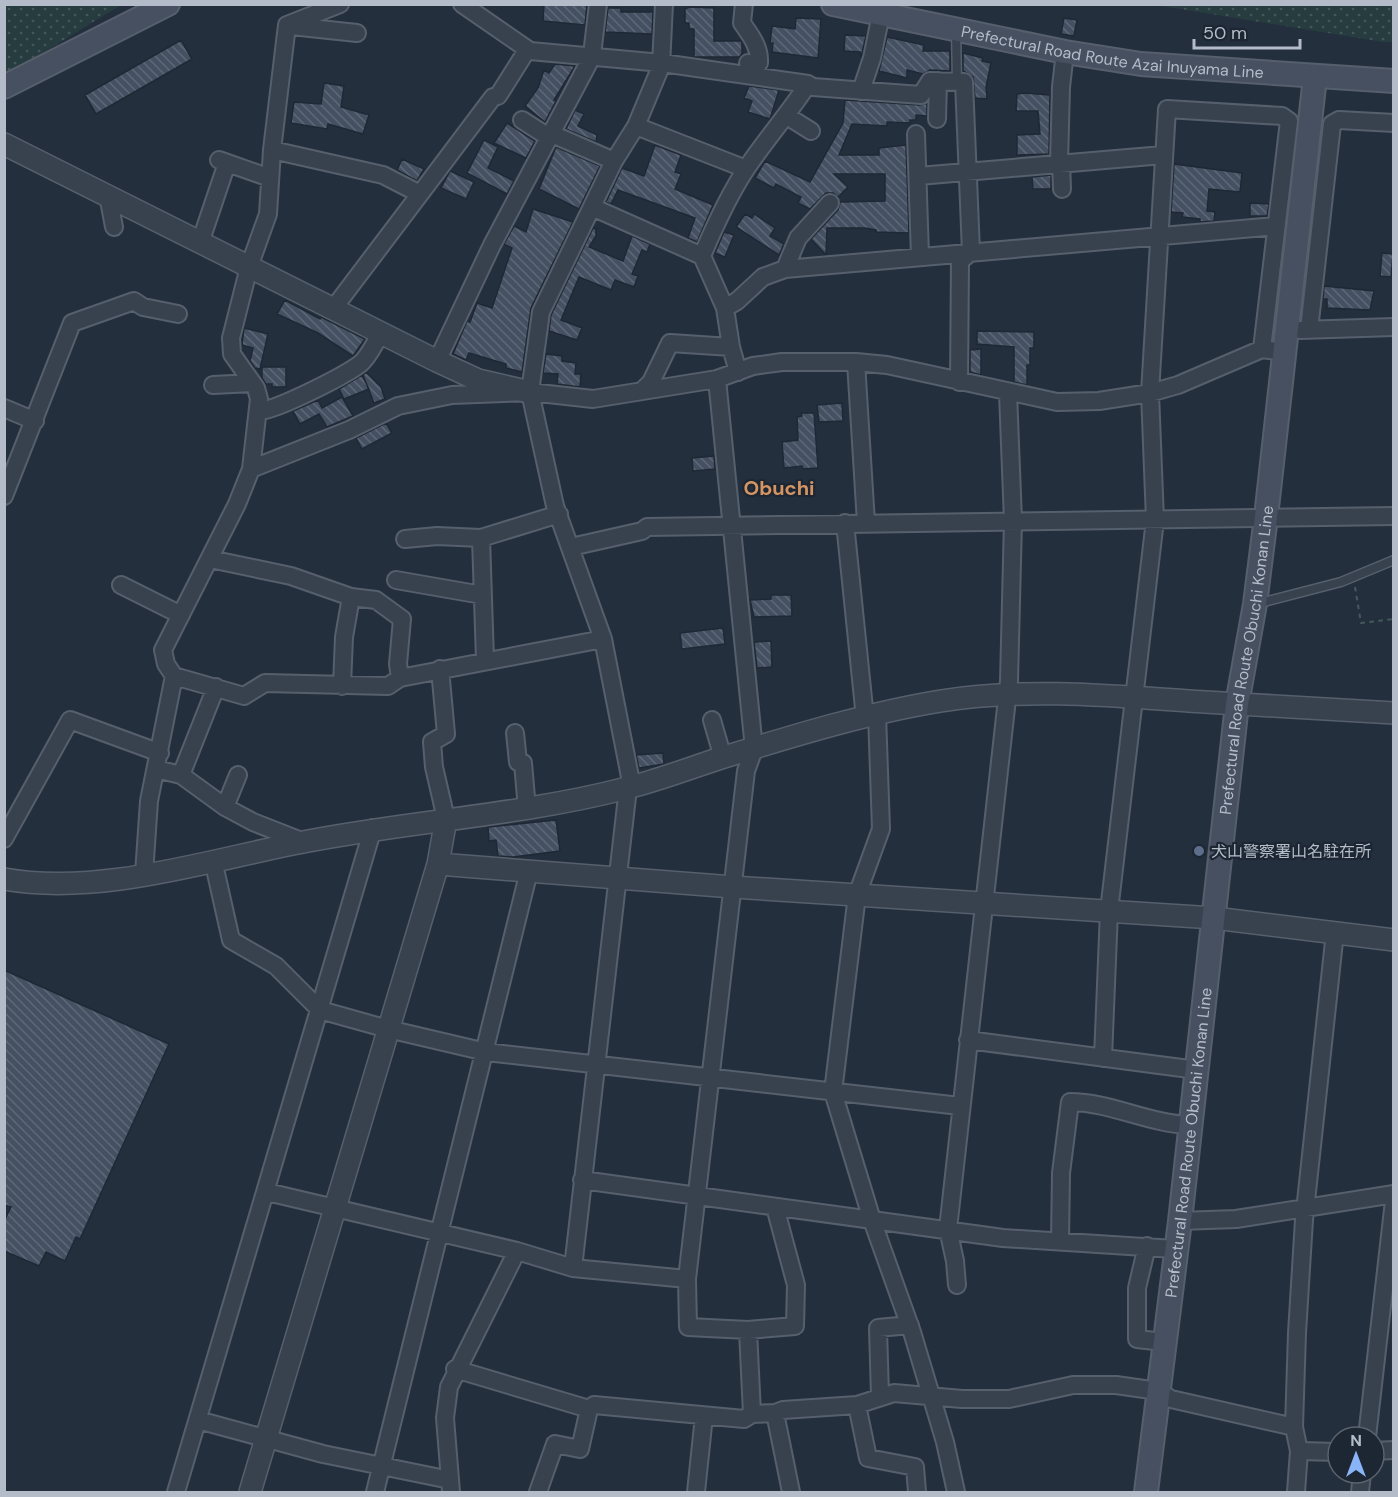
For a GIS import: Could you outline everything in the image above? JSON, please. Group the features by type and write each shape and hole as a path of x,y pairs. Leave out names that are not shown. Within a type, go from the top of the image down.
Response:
{"main road":[{"path":"4,87 168,4"},
{"name":"Prefectural Road Route Azai Inuyama Line","path":"833,4 1065,52 1142,64 1394,81"},
{"name":"Prefectural Road Route Obuchi Konan Line","path":"1146,1492 1180,1221 1238,704 1255,604 1266,517 1315,77"}],"street":[{"path":"287,26 340,4"},
{"path":"462,4 527,50 662,63 808,84 813,87 921,96 930,81 964,82 971,252"},
{"path":"436,362 492,245 592,55 598,4"},
{"path":"573,1268 630,788 603,639 559,514 530,392 541,312 565,256 614,161 636,126 638,106 662,63 664,4"},
{"path":"744,4 742,23 755,43 760,59 759,63 748,63"},
{"path":"861,91 872,58 881,14"},
{"path":"287,26 357,33"},
{"path":"287,26 268,214 249,267 231,338 232,354 252,383 259,399 260,411 251,468 210,559 163,650 166,664 174,676 244,696 266,683 388,686 400,678 440,669 603,639"},
{"path":"333,309 494,97 498,96 527,50"},
{"path":"1062,189 1061,87 1065,52"},
{"path":"937,119 938,81"},
{"path":"702,256 723,210 746,169 787,116 808,84"},
{"path":"1103,1058 1109,911 1136,697 1155,519 1150,393 1167,109 1282,116 1289,121 1276,226 1286,341"},
{"path":"787,116 812,131"},
{"path":"522,120 551,136 614,161"},
{"path":"1286,341 1332,124 1339,120 1394,123"},
{"path":"636,126 746,169"},
{"path":"916,134 914,187 920,256"},
{"path":"4,144 436,362 478,380 530,392 593,399 717,379 782,362 856,362 887,364 1008,393 1057,402 1099,401 1150,393 1286,341 1394,327"},
{"path":"273,150 383,175 420,194"},
{"path":"914,187 968,172 1163,155"},
{"path":"200,243 223,162 270,178"},
{"path":"108,195 114,227"},
{"path":"785,269 798,238 830,203"},
{"path":"592,207 702,256 725,308 731,347 738,372"},
{"path":"725,308 737,301 763,277 785,269 1276,226"},
{"path":"959,382 960,261 971,252"},
{"path":"4,495 72,323 134,301 143,307 178,314"},
{"path":"260,411 284,404 362,362 381,333"},
{"path":"643,390 651,382 670,344 731,347"},
{"path":"856,362 866,523"},
{"path":"717,379 753,749 746,771 687,1279 688,1326 748,1330 795,1326 796,1284 775,1207"},
{"path":"213,385 252,383"},
{"path":"251,468 350,430 398,406 452,395 530,392"},
{"path":"957,1285 948,1229 1008,693 1013,521 1008,393"},
{"path":"4,408 35,421"},
{"path":"405,539 437,536 481,538 559,514"},
{"path":"571,547 642,531 647,527 1394,516"},
{"path":"845,523 871,716 881,829 857,895 833,1092 872,1220 910,1325 956,1492"},
{"path":"481,538 484,660"},
{"path":"210,559 291,576 351,597 376,600 402,619 398,664 400,678"},
{"path":"396,580 482,596"},
{"path":"121,585 181,615"},
{"path":"342,686 344,637 351,597"},
{"path":"250,1492 438,864 446,819 434,767 432,742 446,734 440,669"},
{"path":"144,874 149,801 174,676"},
{"path":"181,775 216,687"},
{"path":"4,879 54,884 144,874 373,828 527,810 630,788 753,749 871,716 939,701 1008,693 1136,697 1394,713"},
{"path":"4,839 70,720 158,761 225,807 253,822 304,842"},
{"path":"712,720 723,758"},
{"path":"515,733 518,762 523,763 527,810"},
{"path":"225,807 238,775"},
{"path":"176,1492 373,828"},
{"path":"213,860 231,940 276,966 320,1010 486,1052 960,1106"},
{"path":"438,864 733,887 1214,918 1394,940"},
{"path":"375,1492 530,871"},
{"path":"1296,1492 1299,1451 1294,1427 1297,1333 1306,1207 1335,932"},
{"path":"968,1040 1197,1070"},
{"path":"1060,1241 1061,1173 1070,1102 1085,1102 1153,1120 1190,1125"},
{"path":"582,1180 1003,1238 1175,1249"},
{"path":"267,1191 336,1210 517,1251 573,1268 687,1279"},
{"path":"1180,1221 1236,1219 1394,1194"},
{"path":"1368,1425 1394,1201"},
{"path":"1147,1246 1137,1288 1137,1339 1164,1342"},
{"path":"198,1420 451,1486 445,1418 449,1387 455,1369 517,1251"},
{"path":"880,1396 879,1328 910,1325"},
{"path":"748,1330 752,1414"},
{"path":"455,1369 589,1409"},
{"path":"538,1492 549,1442 580,1449 589,1409 594,1405 744,1419 752,1414 776,1413 783,1410 857,1405 880,1396 913,1393 931,1397 1010,1399 1073,1385 1116,1385 1158,1391 1171,1399 1294,1427"},
{"path":"857,1405 868,1458 915,1467 917,1492"},
{"path":"776,1413 791,1492"},
{"path":"696,1492 704,1416"},
{"path":"1299,1451 1326,1452"}],"lane":[{"path":"956,29 957,82"},
{"path":"1255,604 1341,582 1394,560"}],"path":[{"path":"1353,576 1361,623 1394,619"}],"green space":[{"path":"5,5 121,5 5,76"},
{"path":"1156,5 1393,5 1393,42 1383,42"}],"building":[{"path":"544,4 587,4 585,25 543,21"},
{"path":"689,7 714,8 714,41 742,41 742,54 739,57 694,57 694,29 689,29 689,23 685,23 685,9"},
{"path":"608,8 621,8 621,12 653,12 652,34 605,32"},
{"path":"796,18 821,19 818,58 772,52 773,43 770,43 772,26 795,29"},
{"path":"1064,18 1077,20 1074,36 1061,34"},
{"path":"845,35 866,36 861,57 860,52 844,51"},
{"path":"887,37 924,45 923,51 950,51 950,71 930,70 923,74 907,70 907,78 879,71"},
{"path":"181,40 192,59 96,114 85,95"},
{"path":"963,53 983,58 982,61 991,63 986,87 987,99 975,98 973,77 963,71"},
{"path":"555,64 575,66 554,100 556,101 545,122 525,106 538,88 544,70 549,73"},
{"path":"324,83 344,86 341,107 369,115 363,134 328,124 327,129 291,123 294,102 321,104"},
{"path":"749,86 779,90 770,119 748,112 752,101 744,98"},
{"path":"1017,94 1050,95 1049,154 1017,155 1017,135 1040,134 1038,111 1016,111"},
{"path":"845,100 920,105 927,103 927,116 916,115 916,120 910,120 910,123 887,122 887,126 852,124 839,155 879,155 879,148 906,145 909,233 876,232 876,230 865,228 827,228 826,255 811,239 838,210 840,202 885,201 885,174 834,174 848,187 838,197 833,193 826,193 810,209 798,203 801,197 776,184 774,188 755,178 765,161 810,182 843,123"},
{"path":"575,110 584,114 578,126 597,135 596,142 566,129"},
{"path":"507,123 535,141 526,158 494,143"},
{"path":"484,140 498,147 488,168 514,181 507,194 467,173"},
{"path":"655,145 681,155 675,172 681,174 675,189 713,205 697,242 688,238 695,218 618,190 611,204 606,202 622,168 644,176"},
{"path":"556,147 600,166 579,209 539,189"},
{"path":"402,159 424,169 417,181 397,170"},
{"path":"1174,164 1242,173 1240,192 1209,189 1207,211 1215,212 1214,221 1200,222 1200,219 1182,217 1183,213 1171,212"},
{"path":"450,171 474,182 466,199 441,188"},
{"path":"1051,175 1051,189 1033,189 1032,177"},
{"path":"1250,203 1269,204 1267,216 1250,216"},
{"path":"533,209 573,222 531,308 522,372 506,368 506,364 469,353 466,360 453,354 477,303 492,308 512,248 504,244 514,226 526,232"},
{"path":"745,214 752,218 754,214 775,228 770,236 784,244 779,255 736,227"},
{"path":"593,228 596,229 596,236 589,247 623,261 632,236 650,244 647,252 642,250 632,274 638,276 634,287 615,280 611,290 579,277 561,320 582,328 577,340 549,331 551,315"},
{"path":"724,232 734,235 725,257 715,253"},
{"path":"1382,253 1393,254 1391,277 1380,276"},
{"path":"1324,286 1374,291 1370,310 1327,308 1327,299 1323,299"},
{"path":"285,300 365,339 353,356 318,333 277,314"},
{"path":"244,328 268,334 260,369 255,368 250,361 253,348 242,345"},
{"path":"977,331 1034,332 1034,348 1030,348 1030,365 1027,365 1027,385 1014,382 1014,347 977,344"},
{"path":"981,349 981,375 970,372 970,350"},
{"path":"546,354 562,356 562,361 576,363 575,374 581,374 580,387 557,384 558,374 543,373"},
{"path":"262,367 286,367 286,387 272,387 272,384 266,384 262,378"},
{"path":"366,372 381,387 385,399 374,403 363,375"},
{"path":"362,375 369,389 344,399 339,389"},
{"path":"342,397 353,416 327,427 319,414 300,424 293,411 318,400 322,408"},
{"path":"842,403 843,421 819,422 817,405"},
{"path":"801,413 814,413 818,468 803,469 802,466 784,468 782,442 798,440 797,417 802,416"},
{"path":"386,423 392,433 362,449 356,438"},
{"path":"714,456 715,469 693,471 692,458"},
{"path":"771,595 791,595 792,616 754,617 750,600 771,599"},
{"path":"723,628 725,644 682,649 680,633"},
{"path":"771,641 772,667 757,668 754,642"},
{"path":"663,753 664,764 639,768 636,755"},
{"path":"556,820 560,851 513,857 498,856 496,840 489,841 488,827"},
{"path":"4,970 169,1044 80,1239 76,1237 65,1261 46,1252 39,1266 4,1251 4,1221 11,1207 4,1205"}],"place":[{"name":"犬山警察署山名駐在所","path":"1199,851"}],"district":[{"name":"Obuchi","path":"779,488"}]}
